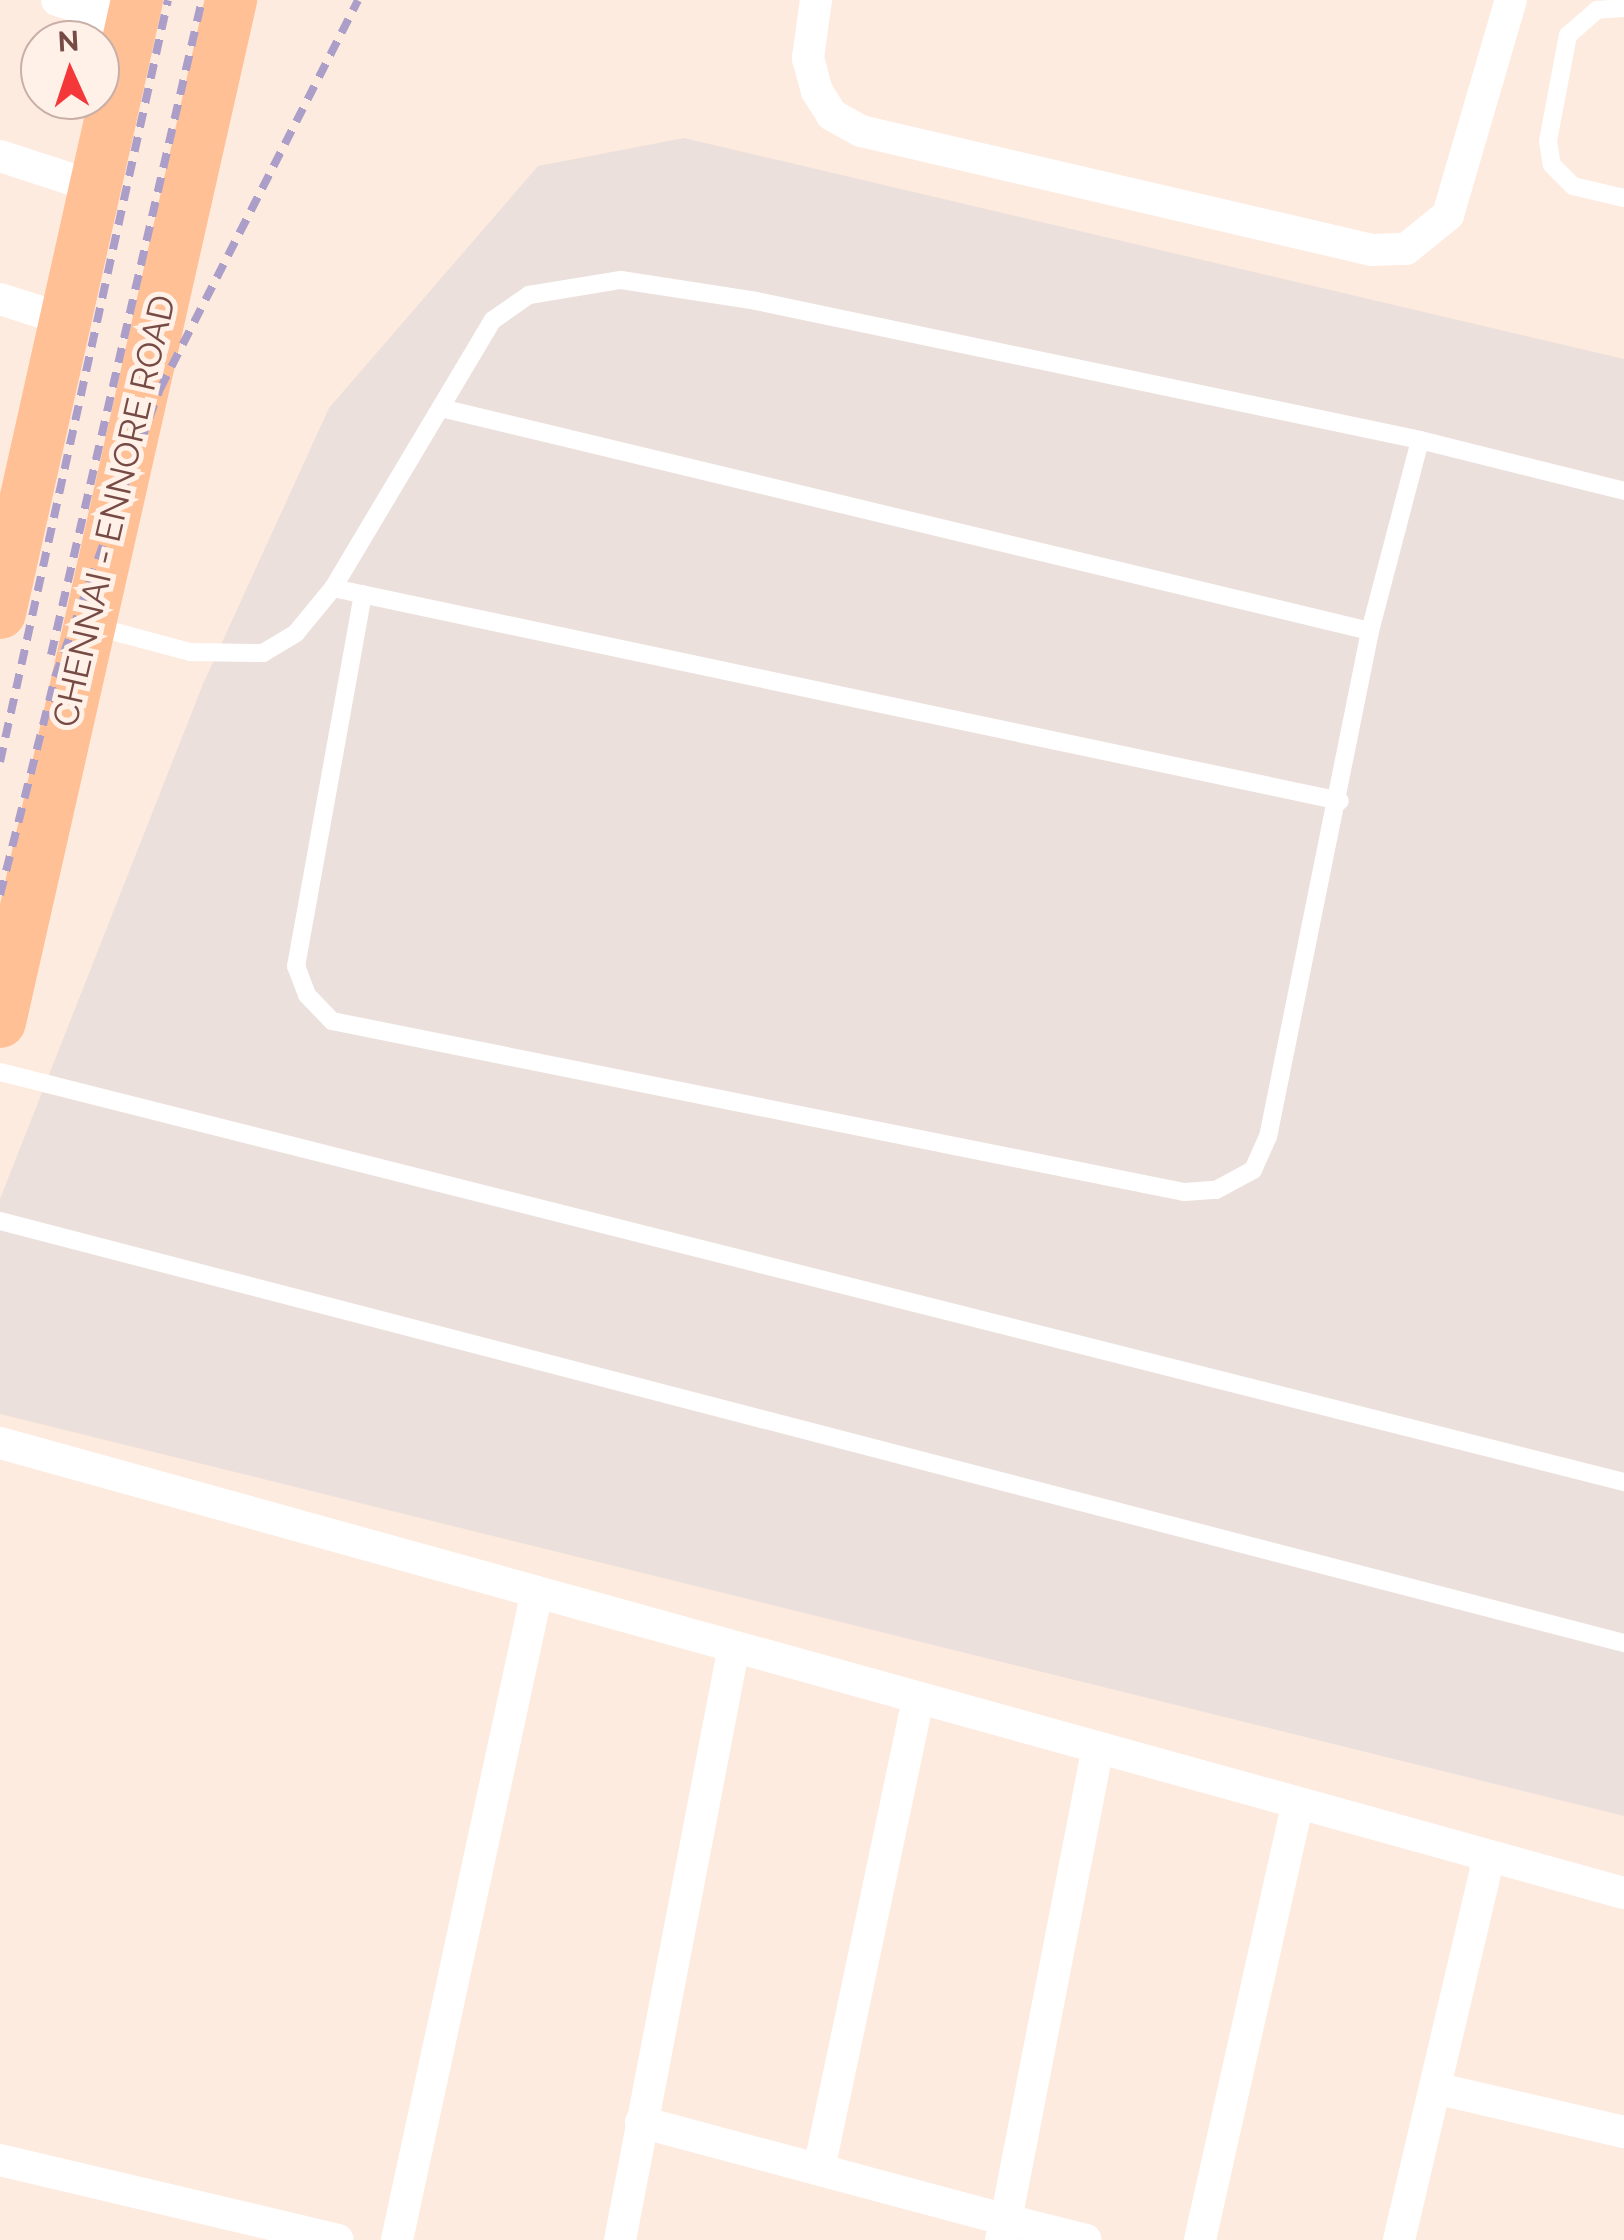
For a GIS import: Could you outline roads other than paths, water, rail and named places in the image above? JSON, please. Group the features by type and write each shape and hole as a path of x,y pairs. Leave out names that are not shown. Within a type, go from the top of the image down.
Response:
{"main road":[{"name":"CHENNAI - ENNORE ROAD","path":"0,1022 231,0"},
{"path":"2,594 16,463 66,320 135,12"}],"street":[{"path":"56,0 135,12"},
{"path":"816,0 808,58 817,92 832,115 861,130 1372,250 1406,248 1448,215 1511,0"},
{"path":"0,156 95,187"},
{"path":"0,299 66,320"},
{"path":"0,1444 1488,1860 1624,1892"},
{"path":"396,2240 536,1596"},
{"path":"620,2240 733,1650"},
{"path":"819,2169 918,1702"},
{"path":"1003,2230 1097,1751"},
{"path":"1200,2240 1296,1807"},
{"path":"1399,2240 1439,2088 1488,1860"},
{"path":"1439,2088 1624,2132"},
{"path":"641,2122 819,2169 1003,2230 1086,2240"},
{"path":"0,2160 338,2240"}],"lane":[{"path":"1624,8 1581,17 1568,35 1548,141 1552,165 1573,186 1624,198"},
{"path":"88,625 190,652 263,653 296,632 333,588 493,320 529,295 621,280 756,302 1420,440 1624,491"},
{"path":"440,408 1370,631"},
{"path":"363,594 296,966 307,994 332,1021 1184,1192 1216,1190 1253,1170 1268,1137 1340,800 1370,631 1420,440"},
{"path":"333,588 1340,800"},
{"path":"0,1072 1624,1482"},
{"path":"0,1221 1624,1643"}],"railway":[{"path":"0,762 168,0"},
{"path":"51,655 202,0"},
{"path":"0,895 55,677 160,389 358,0"}]}
